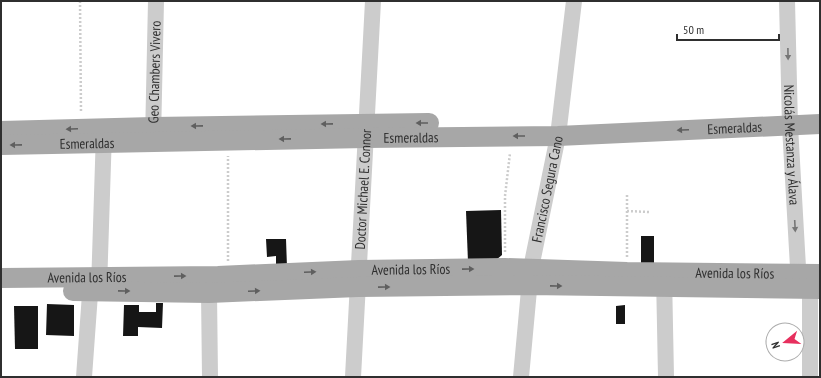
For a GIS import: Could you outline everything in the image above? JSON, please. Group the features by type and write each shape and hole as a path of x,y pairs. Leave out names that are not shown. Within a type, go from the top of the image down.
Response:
{"main road":[{"name":"Esmeraldas","path":"790,119 820,110"},
{"name":"Esmeraldas","path":"1,145 104,135 558,129 790,119 820,124"},
{"name":"Esmeraldas","path":"1,131 82,128 104,135"},
{"name":"Esmeraldas","path":"153,135 228,141 366,131 511,136 558,129"},
{"name":"Avenida los Ríos","path":"359,279 504,268 530,277 627,272 664,280"},
{"name":"Avenida los Ríos","path":"1,291 95,284 359,279 530,277 810,281"},
{"name":"Avenida los Ríos","path":"1,278 95,284"}],"street":[{"name":"Geo Chambers Vivero","path":"153,135 156,1"},
{"name":"Doctor Michael E. Connor","path":"353,377 373,1"},
{"name":"Francisco Segura Cano","path":"521,377 530,277 558,129 574,1"},
{"name":"Nicolás Mestanza y Álava","path":"787,1 790,119 796,249 810,281 810,377"},
{"path":"84,377 95,284 104,135"},
{"path":"664,280 666,377"},
{"path":"210,377 216,281"}],"path":[{"path":"80,1 82,128"},
{"path":"504,268 506,249 505,196 511,136"},
{"path":"216,281 228,141"},
{"path":"627,195 627,272"},
{"path":"627,212 649,212"}],"building":[{"path":"501,210 502,255 496,260 468,262 466,211"},
{"path":"641,236 654,236 654,264 641,264"},
{"path":"266,239 286,239 287,267 276,267 276,256 267,257"},
{"path":"156,303 163,303 162,328 138,327 138,336 123,336 124,305 139,305 139,312 156,312"},
{"path":"47,304 74,305 74,336 46,335"},
{"path":"625,305 625,324 616,324 616,306"},
{"path":"14,306 38,306 38,349 15,349"}]}
